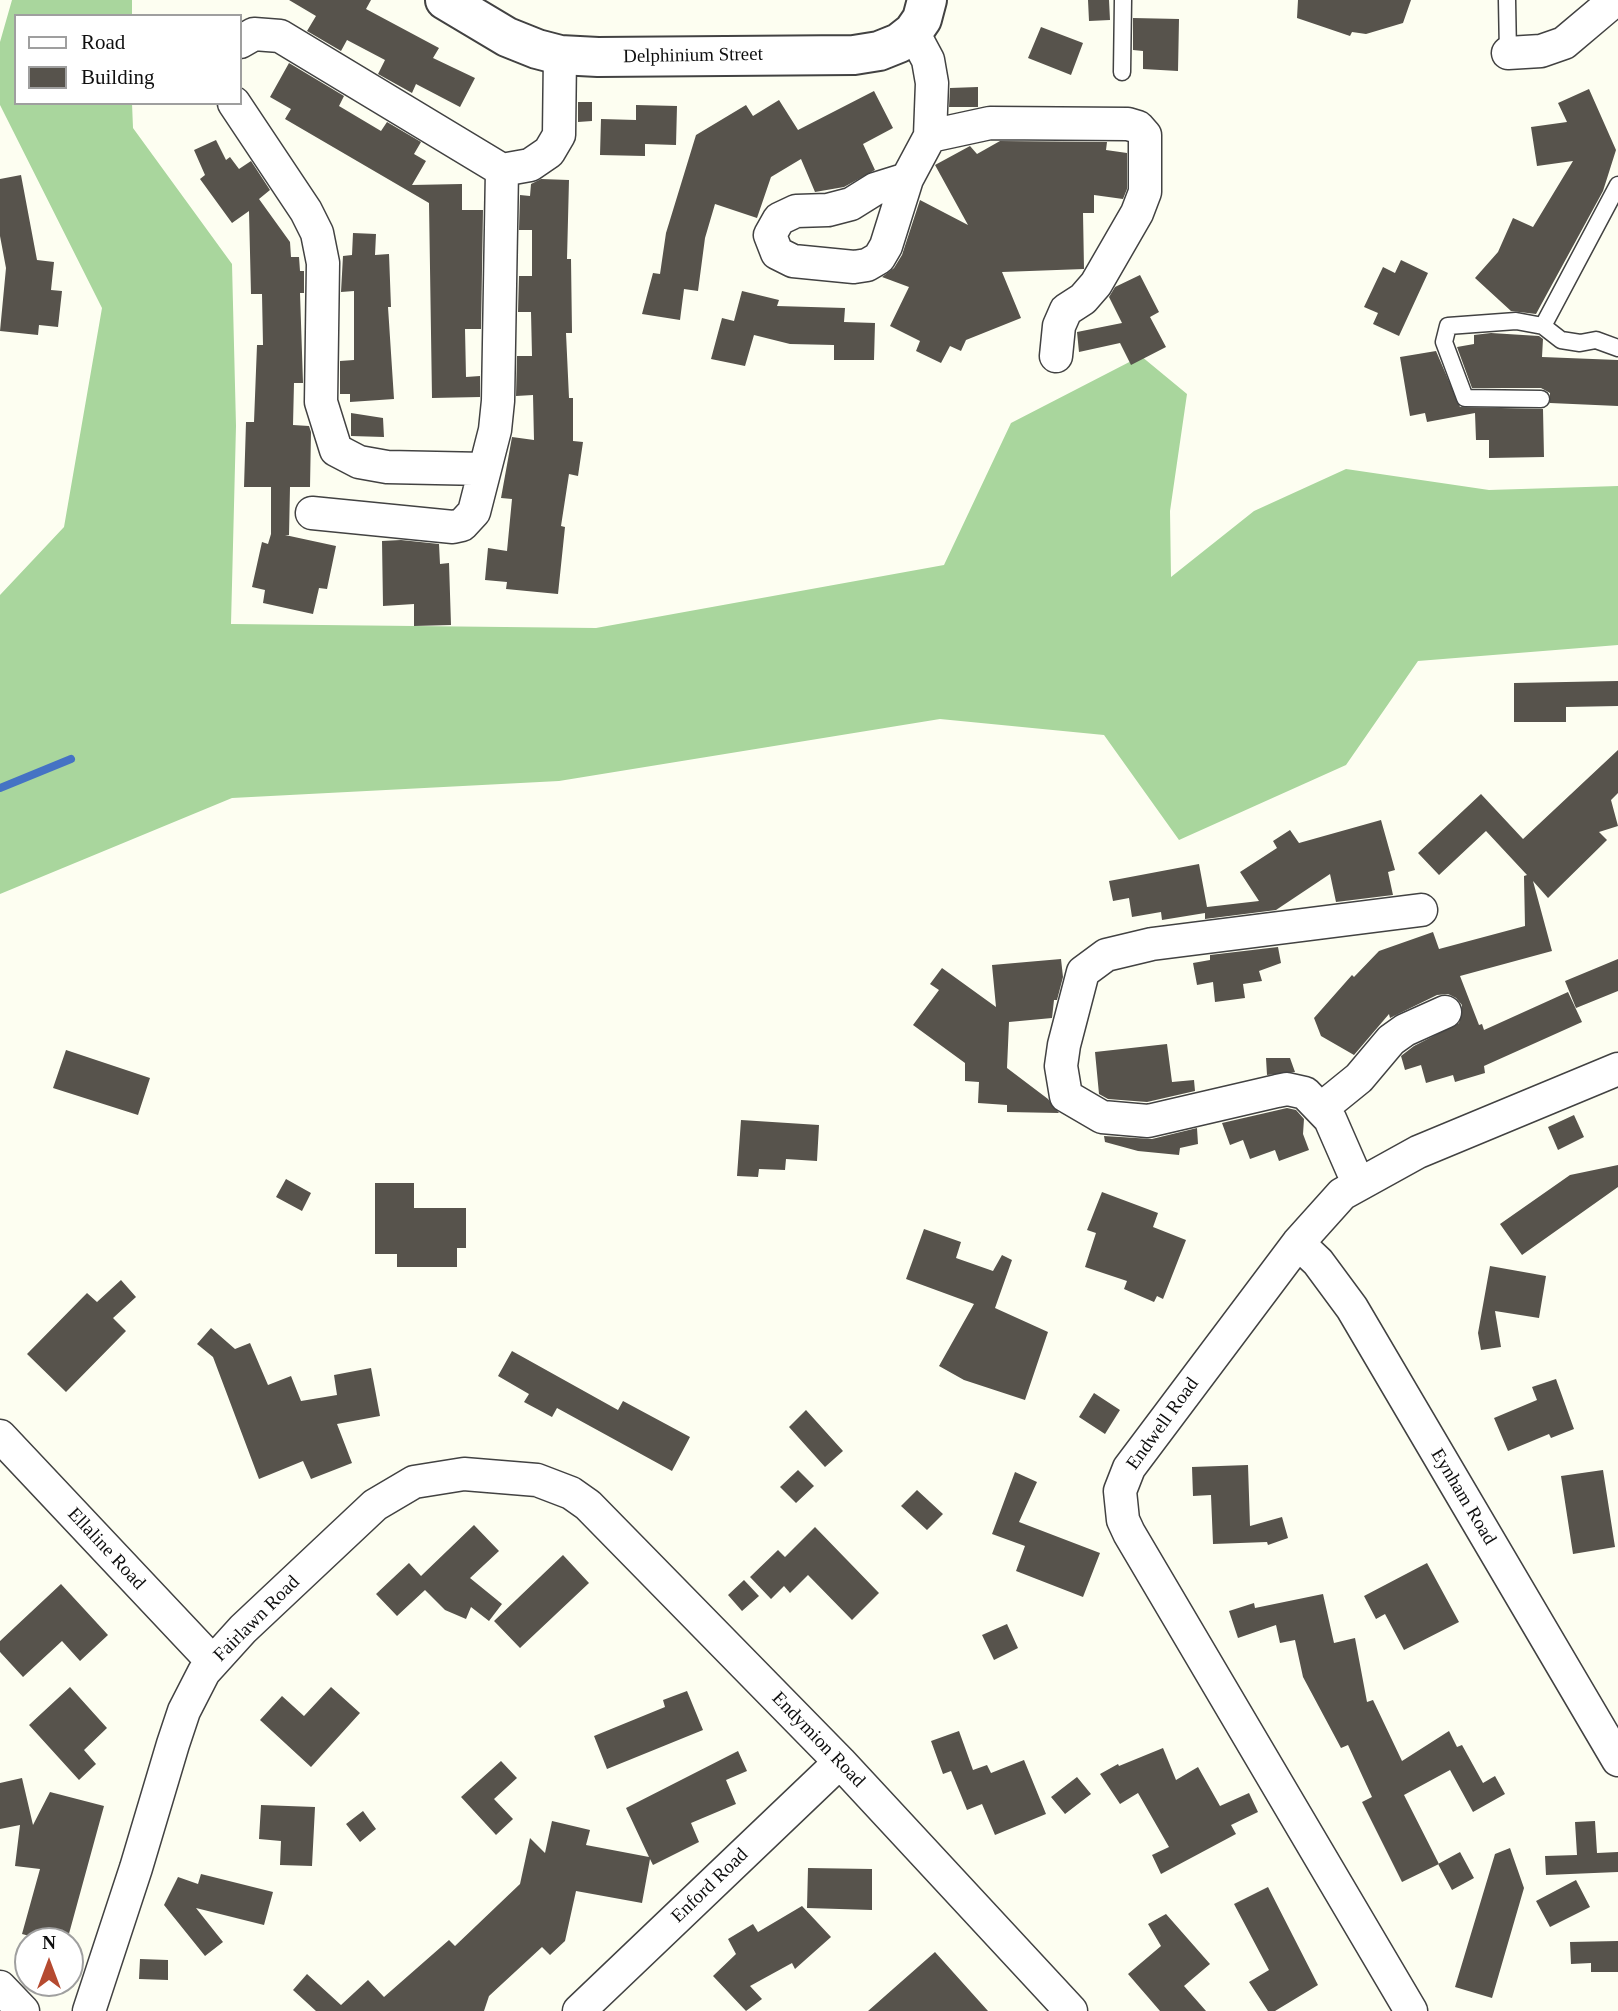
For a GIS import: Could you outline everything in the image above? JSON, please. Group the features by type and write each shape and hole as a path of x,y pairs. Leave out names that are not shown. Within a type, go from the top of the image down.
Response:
{"street":[{"name":"Delphinium Street","path":"446,0 507,37 560,55 854,55 879,51 899,43 920,16"},
{"path":"1508,53 1541,51 1564,43 1614,5"},
{"path":"907,179 930,136 932,83 920,16"},
{"path":"242,41 254,34 280,36 502,170 530,166 549,152 559,135 560,55"},
{"path":"235,105 306,211 317,233 323,263 321,402 336,450 359,462 387,467 485,469"},
{"path":"930,136 990,123 1128,124 1145,135 1144,192 1137,213 1096,284 1083,299 1066,310 1059,326 1056,356"},
{"path":"312,513 462,525 474,512 498,401 502,170"},
{"path":"1358,1183 1336,1130 1322,1108 1305,1093 1287,1089 1149,1121 1102,1117 1066,1096 1061,1066 1083,972 1106,955 1152,944 1422,910"},
{"path":"1322,1108 1359,1079 1391,1040 1405,1030 1445,1012"},
{"name":"Endwell Road","path":"1411,2011 1129,1533 1120,1505 1122,1480 1323,1211 1358,1183 1418,1152 1618,1069"},
{"name":"Eynham Road","path":"1298,1243 1318,1262 1352,1308 1618,1760"},
{"name":"Ellaline Road","path":"0,1436 212,1661"},
{"name":"Fairlawn Road","path":"89,2011 184,1711 212,1661 374,1505 394,1491 414,1482 464,1474 516,1476 552,1484"},
{"name":"Endymion Road","path":"552,1484 579,1499 606,1521 840,1762 1071,2011"},
{"name":"Enford Road","path":"579,2011 840,1762"},
{"path":"0,1987 23,2011"}],"lane":[{"path":"1122,72 1123,0"},
{"path":"1507,0 1508,53"},
{"path":"1543,326 1618,186"},
{"path":"1541,399 1465,398 1444,342 1448,326 1516,321 1543,326 1561,340 1580,344 1596,340 1618,348"}],"green space":[{"path":"12,0 132,0 132,14 14,14 14,105 132,105 133,128 232,264 236,426 231,624 596,628 944,565 1011,423 1141,356 1187,394 1170,511 1171,577 1254,511 1346,469 1489,490 1618,486 1618,645 1418,661 1346,765 1179,840 1104,735 940,719 559,781 232,798 0,894 0,595 64,527 102,308 0,105 0,42"}],"building":[{"path":"289,0 371,0 366,9 439,48 433,58 475,78 460,107 416,84 412,93 378,74 385,60 347,40 341,51 307,31 316,16"},
{"path":"1088,0 1109,0 1110,20 1089,21"},
{"path":"1298,0 1411,0 1403,23 1366,34 1352,32 1350,36 1297,18"},
{"path":"1133,18 1179,19 1178,71 1143,69 1143,51 1133,50"},
{"path":"1041,27 1083,43 1071,75 1028,58"},
{"path":"289,63 344,96 339,106 381,131 387,122 421,142 414,154 426,161 412,185 462,184 462,210 483,210 481,329 465,329 466,377 480,376 480,397 432,398 429,203 285,119 291,109 270,97"},
{"path":"978,87 978,107 949,107 950,88"},
{"path":"1589,89 1616,150 1603,191 1536,314 1511,311 1475,278 1498,252 1513,218 1533,227 1573,161 1537,166 1531,127 1567,122 1558,103"},
{"path":"874,91 893,128 863,144 875,170 844,187 815,192 801,159 771,177 757,218 715,204 705,238 698,291 684,289 680,320 642,314 653,273 660,274 666,233 696,135 746,105 753,116 779,100 798,130"},
{"path":"578,102 592,102 592,121 578,122"},
{"path":"636,105 677,106 676,145 645,144 645,156 600,155 601,119 636,120"},
{"path":"216,140 226,160 230,157 239,169 251,161 270,190 259,199 290,242 291,257 299,257 300,271 304,271 304,293 300,293 303,383 294,383 293,425 309,426 311,432 310,487 290,487 289,535 285,535 336,546 327,589 319,588 313,614 263,603 265,590 252,587 262,542 268,544 271,534 271,487 244,487 246,422 254,422 257,345 263,345 262,294 251,294 249,211 232,223 200,179 205,175 194,150"},
{"path":"1000,141 1107,142 1106,150 1127,153 1127,189 1123,199 1094,195 1094,213 1083,213 1084,269 1002,272 1021,318 966,340 961,351 950,346 941,363 916,351 920,341 890,326 909,287 882,277 894,268 902,255 920,200 968,225 935,165 970,146 977,154"},
{"path":"21,175 37,260 54,262 51,290 62,291 58,327 39,325 38,335 0,331 6,268 0,236 0,179"},
{"path":"541,179 569,180 567,259 571,259 572,333 566,333 569,398 573,398 573,441 583,442 578,476 569,474 561,526 565,527 558,594 506,589 507,582 485,580 488,548 507,551 512,499 501,498 512,437 534,440 533,395 516,396 517,356 532,356 531,312 518,312 519,276 532,276 532,230 519,230 520,195 530,196 531,184"},
{"path":"353,233 376,234 375,255 389,254 391,307 388,307 394,399 350,402 350,394 340,394 340,361 354,360 354,291 341,292 343,256 352,255"},
{"path":"1401,260 1428,273 1399,336 1373,324 1378,313 1364,307 1383,267 1395,273"},
{"path":"1140,275 1159,312 1150,317 1166,347 1131,365 1120,343 1079,352 1077,332 1122,323 1109,297 1115,287"},
{"path":"742,291 779,300 777,306 845,308 844,322 875,323 874,360 834,360 834,345 790,344 754,335 745,366 711,359 722,318 734,321"},
{"path":"1491,333 1539,336 1543,339 1542,357 1618,360 1618,406 1550,403 1550,393 1541,388 1472,388 1457,347 1474,344 1474,335"},
{"path":"1436,351 1460,407 1543,409 1544,457 1489,458 1489,440 1476,440 1475,413 1427,422 1425,413 1410,416 1400,357"},
{"path":"351,413 383,418 384,437 351,436"},
{"path":"382,541 439,544 440,564 449,563 451,625 414,626 414,604 383,606"},
{"path":"1618,681 1618,706 1566,707 1566,722 1514,722 1514,683"},
{"path":"1618,750 1618,793 1611,800 1618,826 1599,832 1607,840 1548,898 1533,881 1552,951 1460,976 1479,1025 1482,1024 1484,1030 1568,992 1582,1022 1484,1066 1485,1073 1455,1082 1453,1075 1426,1083 1421,1065 1405,1070 1401,1056 1414,1046 1459,1023 1462,1005 1448,994 1437,995 1390,1018 1389,1014 1354,1055 1321,1036 1314,1018 1352,975 1354,977 1379,951 1433,932 1439,949 1525,926 1524,876 1527,875 1486,831 1439,875 1418,853 1481,794 1523,839"},
{"path":"1381,820 1395,870 1388,872 1393,895 1336,902 1330,874 1276,910 1205,919 1205,913 1162,920 1161,912 1132,917 1129,898 1113,901 1109,881 1199,864 1207,907 1259,901 1240,872 1277,848 1273,841 1290,830 1299,843"},
{"path":"1278,947 1281,963 1259,971 1262,981 1243,984 1245,998 1215,1002 1213,982 1197,985 1193,963 1210,960 1210,955"},
{"path":"1061,959 1063,977 1057,1000 1054,1000 1052,1018 1009,1022 1007,1068 1048,1099 1059,1113 1007,1112 1007,1105 978,1103 979,1082 965,1081 965,1063 913,1025 939,990 930,984 942,968 996,1007 992,965"},
{"path":"1618,959 1618,991 1576,1008 1565,981"},
{"path":"1167,1044 1172,1082 1194,1080 1195,1091 1147,1102 1108,1099 1099,1094 1095,1052"},
{"path":"66,1050 150,1078 138,1115 53,1088"},
{"path":"1266,1058 1290,1058 1295,1072 1267,1075"},
{"path":"1287,1108 1296,1110 1304,1119 1303,1134 1309,1150 1279,1161 1275,1150 1250,1159 1243,1140 1230,1145 1222,1123"},
{"path":"1574,1115 1584,1137 1558,1150 1548,1127"},
{"path":"741,1120 819,1125 817,1161 786,1159 785,1170 759,1169 758,1177 737,1176"},
{"path":"1197,1128 1198,1144 1180,1148 1179,1155 1138,1151 1105,1142 1104,1136 1152,1139"},
{"path":"1618,1165 1618,1187 1522,1255 1500,1224 1570,1175"},
{"path":"286,1179 311,1193 302,1211 276,1197"},
{"path":"375,1183 414,1183 414,1208 466,1208 466,1248 457,1248 457,1267 397,1267 397,1254 375,1254"},
{"path":"1102,1192 1158,1213 1153,1227 1186,1240 1163,1299 1157,1296 1154,1302 1124,1289 1127,1281 1085,1267 1096,1233 1087,1230"},
{"path":"924,1229 961,1242 956,1258 993,1271 1002,1255 1012,1260 995,1308 1048,1332 1025,1400 964,1380 939,1366 974,1304 906,1279"},
{"path":"1490,1266 1546,1276 1539,1318 1495,1311 1501,1347 1481,1350 1478,1333"},
{"path":"121,1280 136,1297 113,1318 126,1331 66,1392 27,1354 87,1293 97,1302"},
{"path":"211,1328 235,1349 250,1343 268,1385 291,1376 301,1401 337,1395 334,1375 371,1368 380,1416 337,1424 352,1463 311,1479 303,1461 259,1479 213,1357 197,1344"},
{"path":"512,1351 618,1410 623,1401 690,1437 672,1471 557,1408 552,1417 524,1402 529,1394 498,1376"},
{"path":"1556,1379 1574,1429 1551,1438 1549,1434 1508,1451 1494,1418 1537,1400 1532,1387"},
{"path":"1094,1393 1120,1410 1105,1434 1079,1417"},
{"path":"806,1410 843,1451 825,1467 789,1427"},
{"path":"1248,1465 1250,1526 1282,1517 1288,1538 1268,1545 1267,1542 1213,1544 1211,1495 1193,1496 1192,1467"},
{"path":"798,1470 814,1486 796,1503 780,1487"},
{"path":"1603,1470 1615,1547 1573,1554 1561,1476"},
{"path":"1015,1472 1037,1482 1019,1522 1100,1553 1083,1597 1016,1571 1025,1546 992,1534"},
{"path":"917,1490 943,1514 927,1530 901,1506"},
{"path":"474,1525 499,1551 470,1578 502,1604 489,1621 471,1607 466,1619 445,1610 425,1590 397,1616 376,1594 409,1563 421,1576"},
{"path":"815,1527 879,1593 852,1620 808,1575 790,1593 784,1586 771,1599 750,1577 778,1550 785,1557"},
{"path":"563,1555 589,1583 520,1648 494,1621"},
{"path":"1427,1563 1459,1622 1404,1650 1385,1614 1376,1619 1364,1596"},
{"path":"744,1580 759,1596 742,1611 728,1595"},
{"path":"61,1584 108,1635 80,1661 62,1641 23,1677 0,1652 0,1641"},
{"path":"1323,1594 1334,1643 1355,1638 1367,1702 1373,1700 1402,1761 1449,1731 1457,1747 1462,1745 1483,1783 1495,1776 1505,1794 1473,1812 1450,1770 1404,1795 1439,1864 1402,1882 1362,1802 1372,1797 1348,1745 1341,1748 1303,1677 1295,1640 1280,1643 1276,1625 1238,1638 1229,1611 1254,1603 1255,1608"},
{"path":"1007,1624 1018,1648 994,1660 982,1635"},
{"path":"70,1687 107,1728 84,1750 96,1764 79,1780 29,1725"},
{"path":"331,1687 360,1713 311,1767 260,1720 282,1696 304,1716"},
{"path":"687,1691 703,1730 607,1769 594,1736 665,1707 663,1700"},
{"path":"959,1731 973,1770 987,1765 991,1773 1024,1760 1046,1814 995,1835 982,1804 967,1810 951,1771 943,1774 931,1741"},
{"path":"1163,1748 1176,1780 1198,1767 1220,1806 1249,1793 1258,1812 1231,1825 1236,1834 1161,1874 1152,1855 1169,1847 1138,1793 1120,1804 1100,1774 1118,1764 1119,1766"},
{"path":"738,1751 747,1771 726,1780 736,1804 691,1823 699,1842 653,1865 650,1859 642,1903 576,1891 565,1941 550,1955 542,1947 489,1996 484,2011 316,2011 293,1990 307,1974 341,2005 368,1980 384,1997 449,1940 455,1946 520,1884 530,1838 545,1853 552,1821 590,1830 586,1845 649,1857 626,1808"},
{"path":"501,1761 517,1778 494,1799 513,1819 496,1835 461,1797"},
{"path":"1077,1777 1091,1794 1065,1814 1051,1797"},
{"path":"22,1778 33,1825 50,1792 104,1806 71,1927 24,1927 40,1869 15,1866 20,1825 0,1829 0,1783"},
{"path":"261,1805 315,1807 312,1866 280,1865 281,1841 259,1839"},
{"path":"363,1811 376,1829 360,1842 346,1824"},
{"path":"1595,1821 1597,1853 1618,1852 1618,1872 1546,1875 1545,1856 1577,1855 1575,1822"},
{"path":"1510,1848 1524,1888 1492,1998 1455,1987 1495,1854"},
{"path":"1460,1852 1474,1878 1452,1890 1438,1864"},
{"path":"808,1868 872,1869 872,1910 807,1908"},
{"path":"201,1874 273,1892 264,1925 196,1908 223,1942 205,1956 164,1905 178,1877 198,1884"},
{"path":"1576,1880 1590,1907 1550,1927 1536,1901"},
{"path":"1268,1887 1318,1985 1275,2011 1268,2011 1249,1982 1269,1970 1234,1904"},
{"path":"802,1906 831,1937 795,1969 792,1963 750,1986 762,1999 746,2011 713,1976 736,1954 728,1939 753,1924 758,1932"},
{"path":"1166,1914 1210,1964 1184,1986 1206,2011 1160,2011 1128,1974 1161,1946 1148,1924"},
{"path":"1618,1941 1618,1972 1591,1972 1591,1963 1571,1964 1570,1942"},
{"path":"935,1952 988,2011 868,2011"},
{"path":"140,1959 168,1960 168,1980 139,1979"}],"waterway":[{"path":"0,788 71,759"}]}
